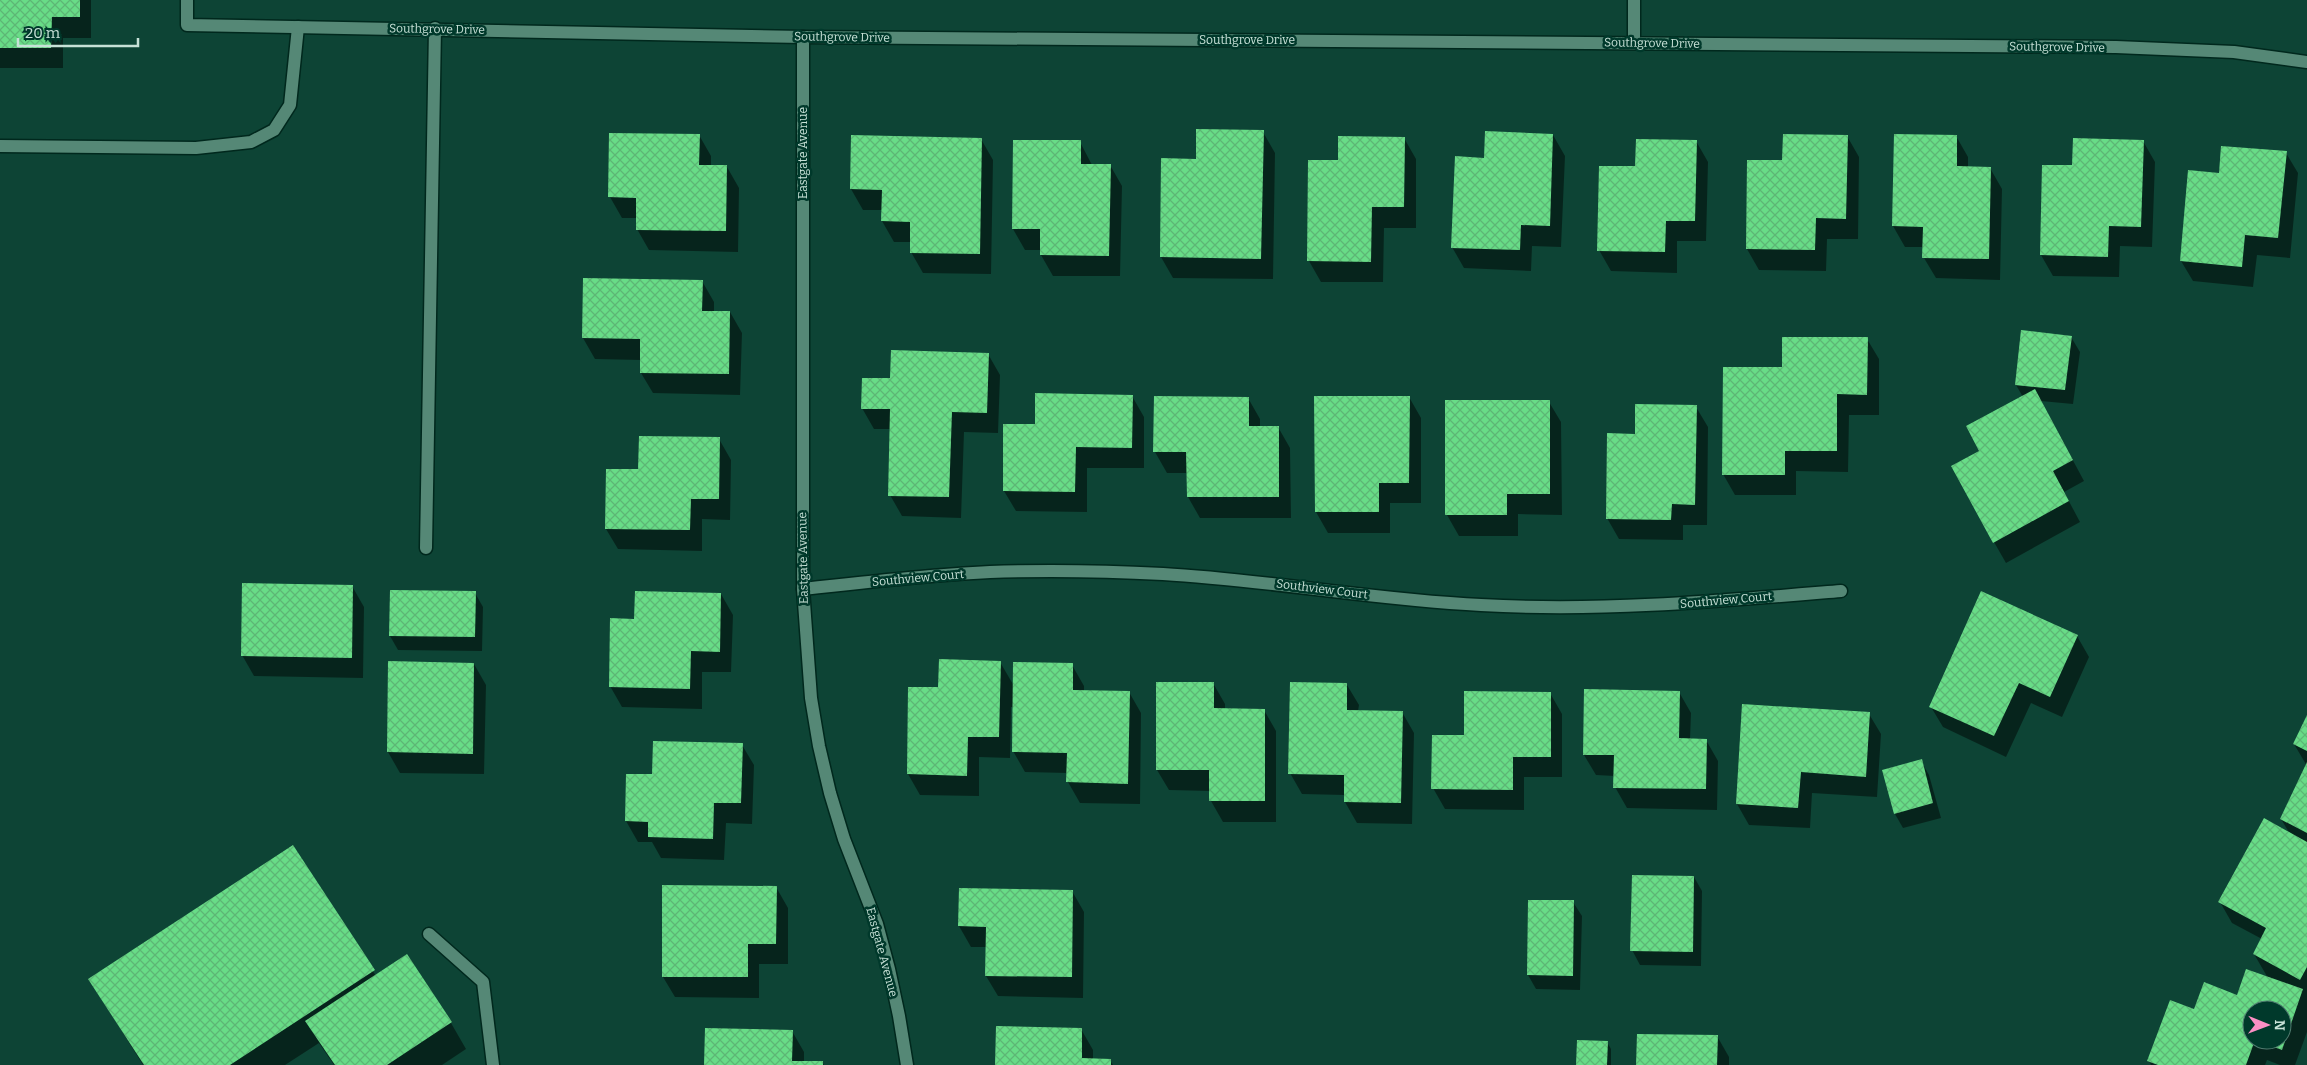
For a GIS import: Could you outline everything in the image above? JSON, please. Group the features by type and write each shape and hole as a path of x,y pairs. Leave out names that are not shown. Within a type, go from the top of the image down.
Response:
{"street":[{"name":"Southgrove Drive","path":"187,0 187,25 435,28 803,37 1634,42 2150,48 2234,52 2307,62"},
{"path":"1634,0 1634,42"},
{"path":"0,146 196,148 251,142 274,130 290,105 298,27"},
{"path":"426,548 435,28"},
{"name":"Eastgate Avenue","path":"803,37 803,589 811,698 819,746 844,839 877,924 899,1016 907,1065"},
{"name":"Southview Court","path":"803,589 930,576 1043,571 1115,572 1214,578 1480,605 1606,608 1841,591"},
{"path":"429,934 483,982 493,1065"}],"building":[{"path":"0,0 80,0 80,17 52,17 51,48 0,48"},
{"path":"1196,129 1264,130 1261,259 1160,257 1161,158 1196,159"},
{"path":"1485,131 1553,134 1550,226 1521,225 1520,250 1451,248 1455,156 1484,158"},
{"path":"609,133 700,134 699,165 727,165 726,231 636,230 636,198 608,197"},
{"path":"1783,134 1848,135 1846,219 1816,218 1815,250 1746,249 1747,160 1782,160"},
{"path":"1894,134 1957,135 1957,166 1991,167 1989,259 1922,258 1923,227 1892,226"},
{"path":"851,135 982,138 980,254 910,253 910,222 881,221 882,190 850,189"},
{"path":"1338,136 1405,137 1404,207 1372,207 1371,262 1307,261 1308,160 1338,160"},
{"path":"2073,138 2144,140 2141,227 2109,226 2108,257 2040,255 2042,165 2072,165"},
{"path":"1636,139 1697,140 1695,221 1666,221 1665,252 1597,251 1599,166 1635,166"},
{"path":"1013,140 1081,140 1081,164 1111,164 1109,256 1040,255 1040,229 1012,229"},
{"path":"2221,146 2287,151 2278,238 2245,235 2242,267 2180,261 2188,170 2219,173"},
{"path":"583,278 703,280 702,311 730,311 729,374 640,373 640,339 582,338"},
{"path":"2021,330 2072,336 2065,390 2015,385"},
{"path":"1782,337 1868,337 1867,395 1837,394 1837,451 1785,451 1785,475 1722,475 1723,367 1782,367"},
{"path":"891,350 989,353 987,413 952,412 949,497 888,496 890,409 861,409 862,378 890,378"},
{"path":"2035,389 2073,460 2053,471 2069,501 1993,543 1951,466 1979,451 1966,426"},
{"path":"1035,393 1133,395 1132,448 1076,447 1075,492 1003,491 1003,424 1035,424"},
{"path":"1154,396 1249,397 1249,426 1279,426 1279,497 1187,497 1186,452 1153,452"},
{"path":"1314,396 1410,396 1409,483 1379,483 1379,512 1315,512"},
{"path":"1445,400 1550,400 1550,494 1507,494 1507,515 1445,515"},
{"path":"1635,404 1697,405 1695,505 1672,504 1671,520 1606,519 1607,433 1635,434"},
{"path":"639,436 720,437 719,499 691,499 690,530 605,529 606,469 638,469"},
{"path":"242,583 353,585 352,658 241,656"},
{"path":"390,590 476,591 475,637 389,636"},
{"path":"635,591 721,593 720,652 691,651 690,689 609,687 610,618 634,619"},
{"path":"1981,591 2078,635 2050,697 2019,683 1994,736 1929,707"},
{"path":"939,659 1001,661 999,737 968,737 967,776 907,774 908,687 938,687"},
{"path":"388,661 474,663 473,754 387,752"},
{"path":"1013,662 1073,663 1073,690 1130,691 1128,784 1066,782 1067,753 1012,752"},
{"path":"1156,682 1214,682 1214,708 1265,709 1265,801 1209,801 1209,770 1156,770"},
{"path":"1290,682 1347,683 1347,710 1403,711 1401,803 1344,802 1344,775 1288,774"},
{"path":"1584,689 1680,691 1679,738 1707,739 1706,789 1613,788 1614,755 1583,755"},
{"path":"1464,691 1551,692 1551,757 1513,757 1513,790 1431,789 1432,735 1464,735"},
{"path":"1742,704 1870,712 1866,777 1801,772 1798,808 1736,804"},
{"path":"2307,715 2307,751 2293,744"},
{"path":"653,741 743,743 741,803 714,803 713,839 648,837 648,822 625,821 626,774 652,774"},
{"path":"1922,759 1933,803 1894,814 1882,770"},
{"path":"2307,762 2307,833 2280,819"},
{"path":"2264,818 2307,842 2307,967 2300,980 2253,954 2266,928 2218,902"},
{"path":"293,845 375,970 230,1065 144,1065 88,979"},
{"path":"1632,875 1694,876 1693,952 1630,951"},
{"path":"662,885 777,886 776,944 748,944 748,977 662,977"},
{"path":"959,888 1073,890 1072,977 985,976 986,927 958,926"},
{"path":"1528,900 1574,900 1573,976 1527,975"},
{"path":"407,954 452,1022 387,1065 335,1065 305,1021"},
{"path":"2246,969 2303,989 2292,1021 2292,1000 2242,1000 2242,1050 2251,1050 2246,1065 2158,1065 2147,1061 2170,1000 2194,1009 2204,982 2237,995"},
{"path":"996,1026 1082,1028 1082,1058 1111,1059 1111,1065 995,1065"},
{"path":"705,1028 793,1030 792,1061 823,1061 823,1065 704,1065"},
{"path":"1637,1034 1718,1035 1717,1065 1636,1065"},
{"path":"1577,1040 1608,1041 1607,1065 1576,1065"}]}
